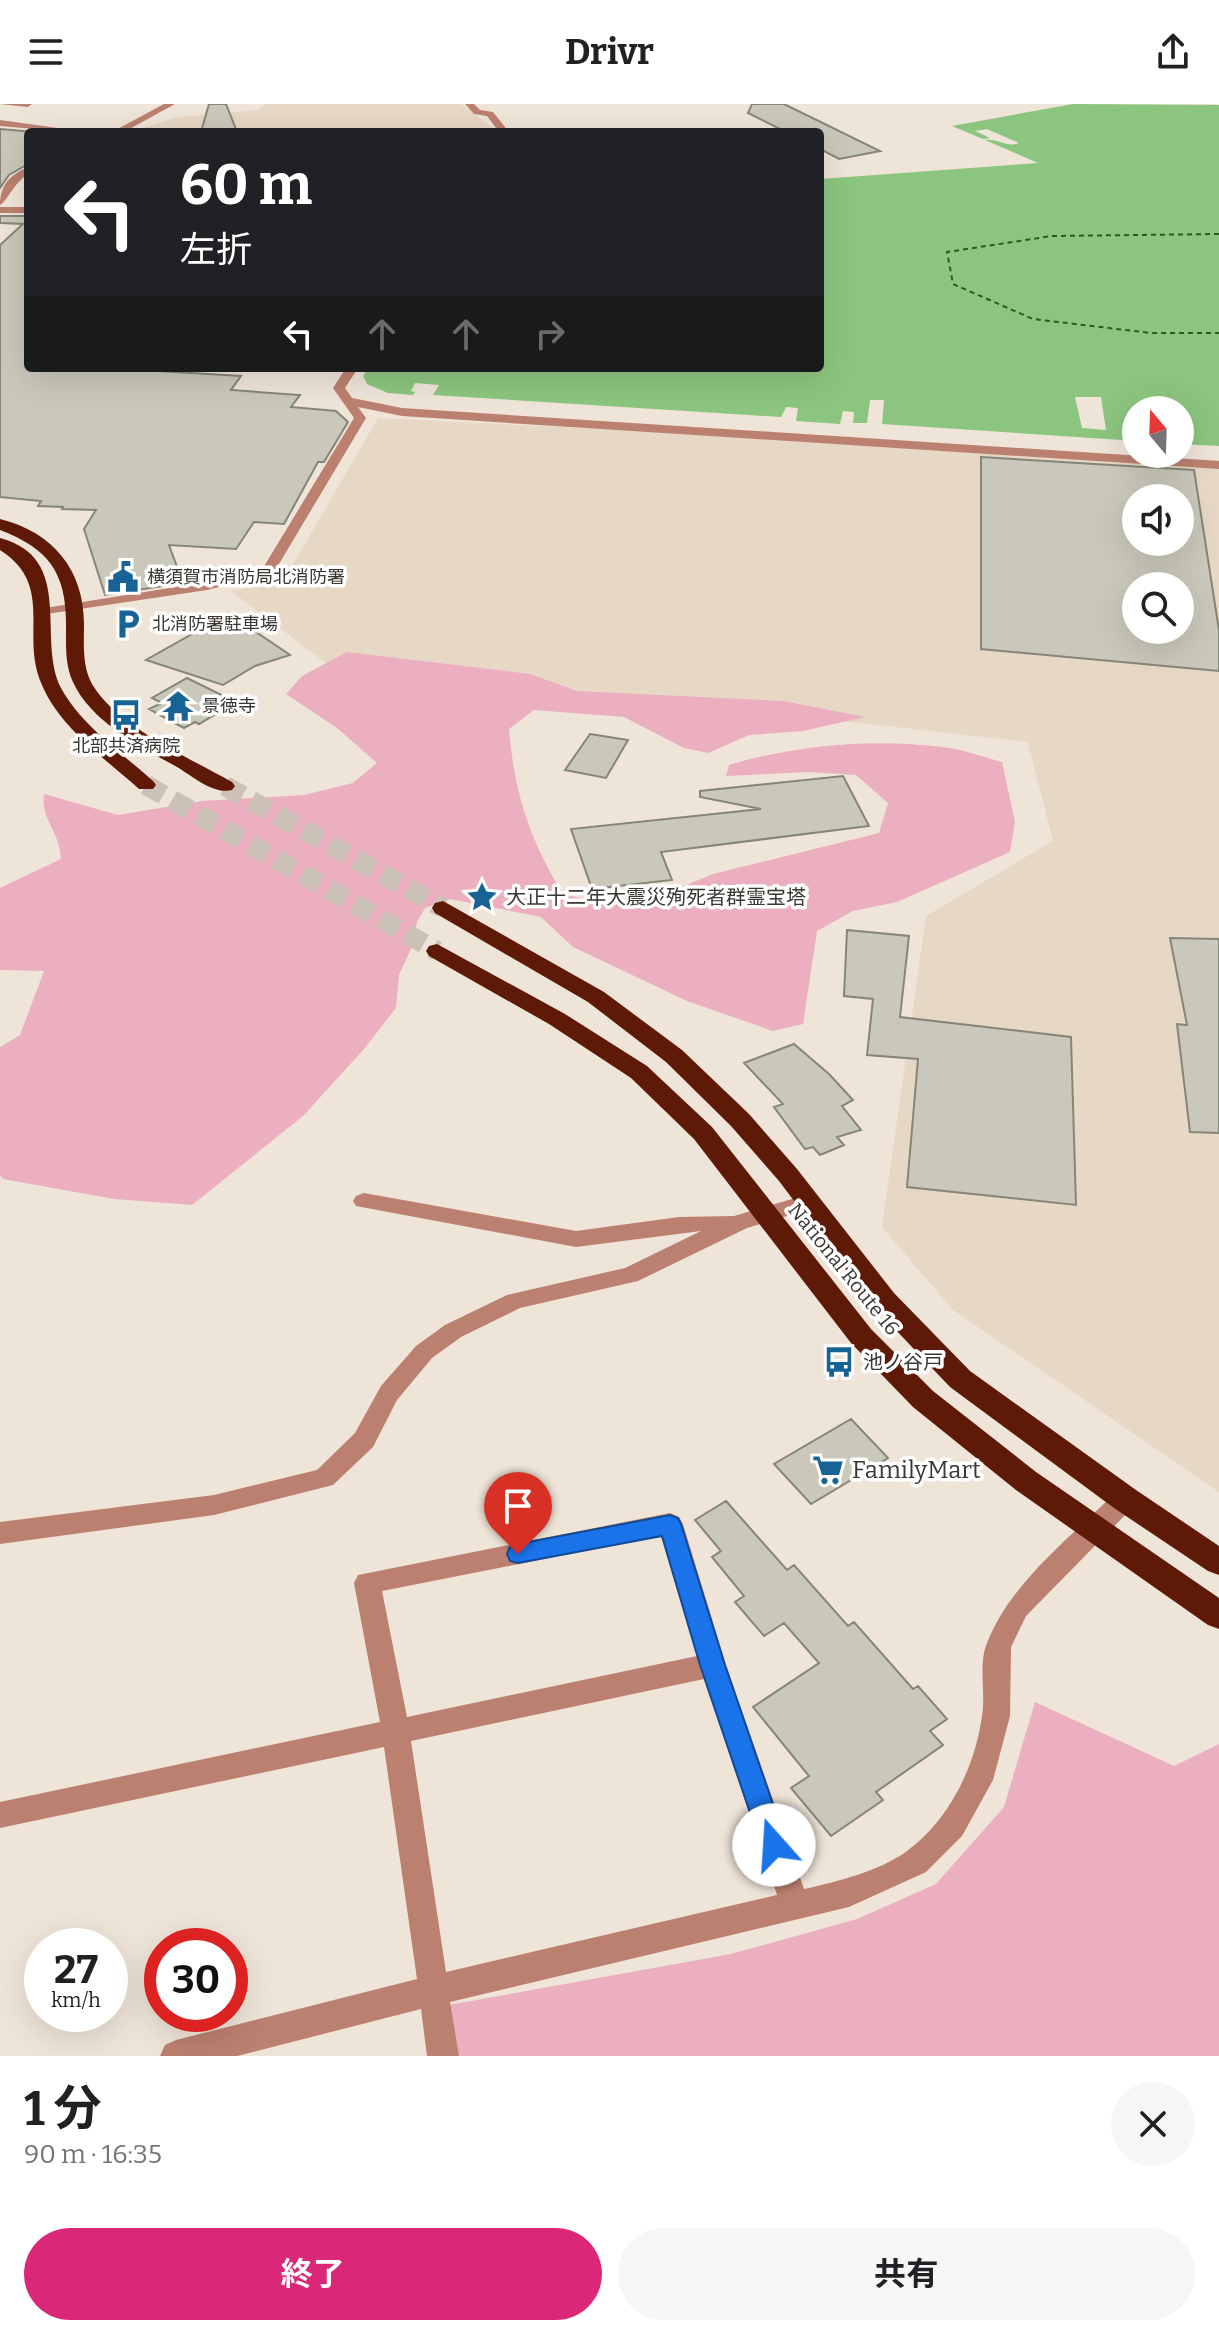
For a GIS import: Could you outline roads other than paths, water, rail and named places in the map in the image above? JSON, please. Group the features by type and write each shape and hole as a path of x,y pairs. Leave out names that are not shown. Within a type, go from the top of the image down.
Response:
{"highway":[{"path":"0,524 37,540 58,558 70,577 76,608 77,668 83,684 99,707 225,786"},
{"path":"0,543 31,565 38,581 45,612 46,674 53,689 70,712 146,785"},
{"name":"National Route 16","path":"443,908 567,980 618,1014 708,1087 809,1202 884,1300 960,1379 1125,1499 1219,1562"},
{"name":"National Route 16","path":"437,951 639,1072 703,1133 861,1336 923,1399 1026,1481 1219,1615"},
{"path":"530,1005 567,980"}],"street":[{"path":"3,104 28,104"},
{"path":"125,128 170,104"},
{"path":"469,104 477,112 490,114 501,128"},
{"path":"0,123 36,128"},
{"path":"0,202 3,191 24,173"},
{"path":"0,210 24,210"},
{"path":"45,612 207,586 268,571 360,418 339,388 349,372"},
{"path":"349,401 402,412 1219,465"},
{"path":"364,1201 576,1239 679,1225 740,1222"},
{"path":"0,1533 214,1505 324,1478 364,1440 389,1393 424,1352 453,1331 515,1301 630,1275 740,1222 809,1202"},
{"path":"176,2056 431,1991 849,1893 916,1862 952,1826 979,1780 996,1716 998,1647 1017,1608 1125,1499"},
{"path":"443,2056 431,1991 396,1732 367,1583 670,1524 713,1665 795,1905"},
{"path":"0,1815 713,1665"}],"tunnel":[{"path":"146,785 437,951"},
{"path":"225,786 443,908"}],"place":[{"name":"横須賀市消防局北消防署","path":"123,577"},
{"name":"北消防署駐車場","path":"128,624"},
{"name":"景徳寺","path":"178,706"},
{"name":"北部共済病院","path":"126,715"},
{"name":"大正十二年大震災殉死者群霊宝塔","path":"482,897"},
{"name":"池ノ谷戸","path":"839,1362"},
{"name":"FamilyMart","path":"828,1470"}]}
